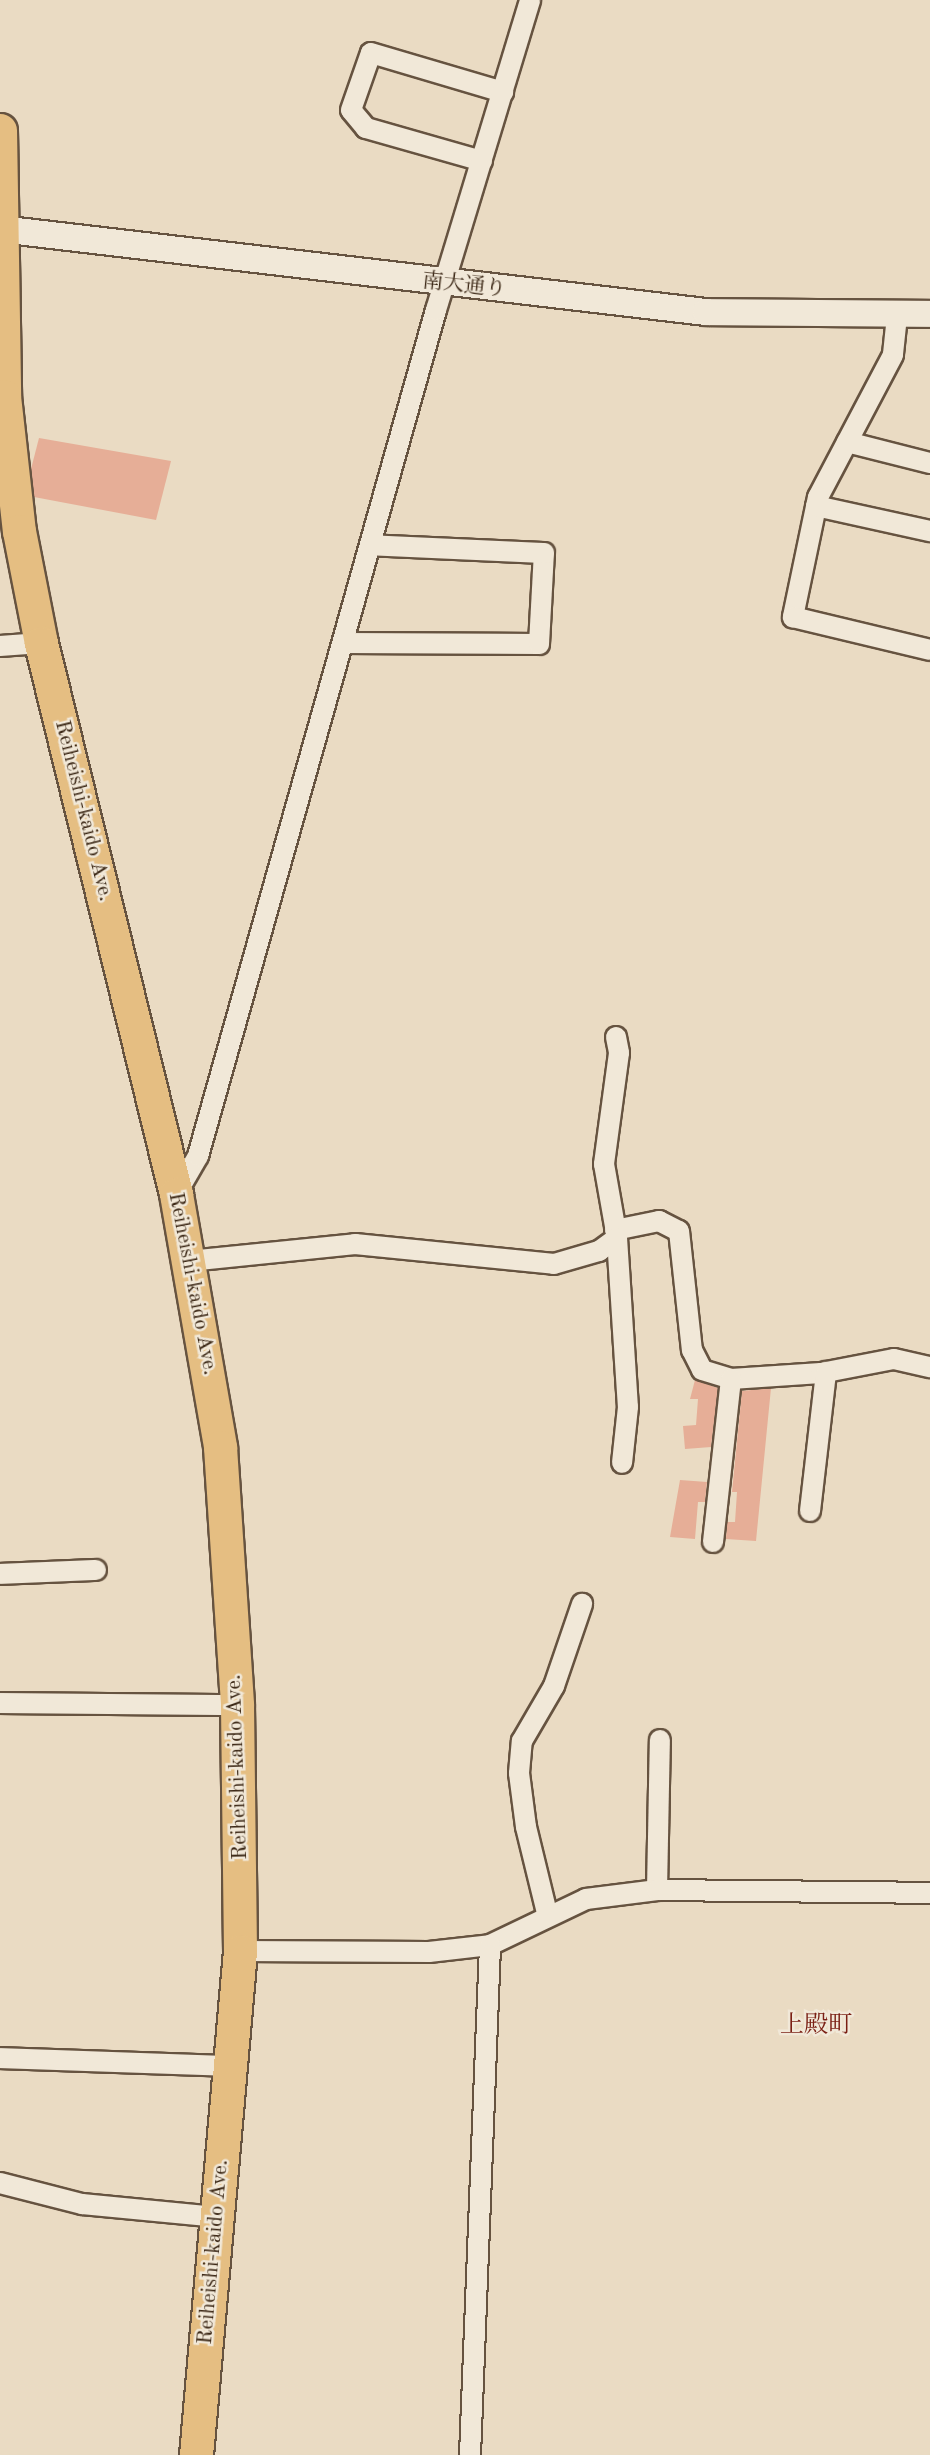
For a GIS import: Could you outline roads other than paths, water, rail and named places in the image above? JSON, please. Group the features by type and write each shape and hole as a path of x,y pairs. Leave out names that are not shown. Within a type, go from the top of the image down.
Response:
{"highway":[{"name":"Reiheishi-kaido Ave.","path":"0,130 2,341 9,463 41,643 176,1194 220,1447 237,1705 240,1952 196,2455"}],"street":[{"path":"176,1194 198,1156 444,285 530,0"},
{"path":"482,161 366,128 351,110 371,53 503,92"},
{"name":"南大通り","path":"2,229 444,285 706,312 897,316 930,314"},
{"path":"897,316 893,355 816,506 794,617 930,650"},
{"path":"847,442 930,463"},
{"path":"816,506 930,531"},
{"path":"344,643 539,644 544,553 370,545"},
{"path":"0,646 41,643"},
{"path":"616,1037 619,1053 604,1164 616,1234 628,1407 622,1463"},
{"path":"189,1261 355,1244 554,1264 599,1251 616,1234 659,1221 679,1231 694,1358 702,1370 731,1379 826,1372 894,1359 930,1366"},
{"path":"810,1511 826,1372"},
{"path":"713,1542 731,1379"},
{"path":"0,1574 96,1570"},
{"path":"547,1913 526,1827 519,1773 522,1741 554,1686 582,1605"},
{"path":"0,1704 237,1705"},
{"path":"657,1890 660,1740"},
{"path":"240,1952 429,1952 490,1945 547,1913 586,1899 657,1890 930,1893"},
{"path":"470,2455 490,1945"},
{"path":"0,2058 230,2066"},
{"path":"0,2183 82,2204 218,2217"}],"district":[{"name":"上殿町","path":"816,2027"}]}
